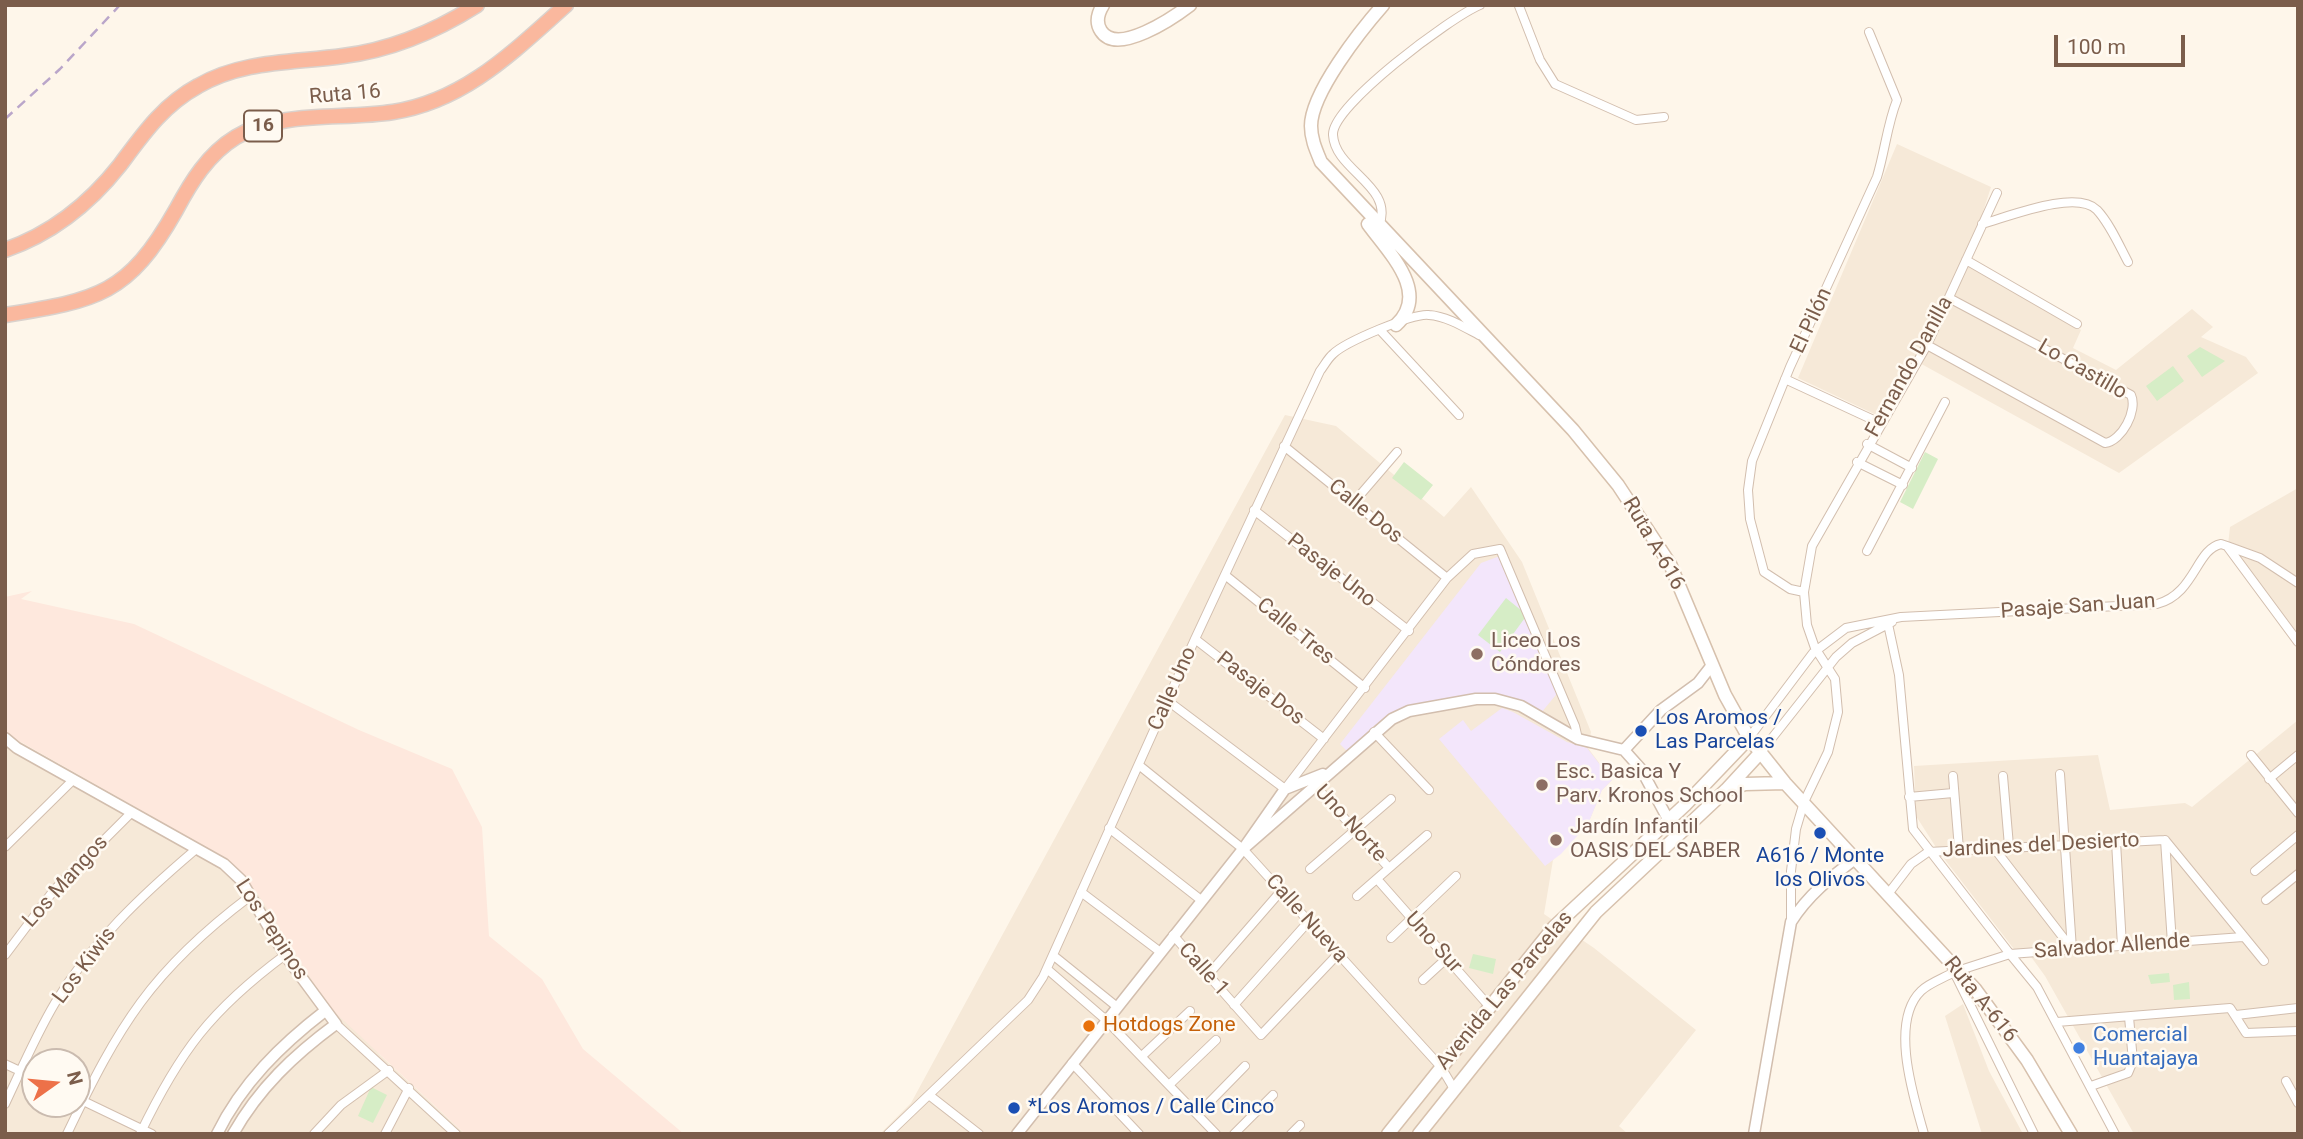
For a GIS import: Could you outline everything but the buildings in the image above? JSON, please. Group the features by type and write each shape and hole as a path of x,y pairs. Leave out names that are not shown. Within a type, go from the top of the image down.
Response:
{"highway":[{"name":"Ruta 16","path":"5,250 38,236 73,212 108,178 164,110 209,80 262,64 342,57 376,50 428,32 477,5"},
{"name":"Ruta 16","path":"5,315 94,295 129,276 150,253 199,172 215,154 240,135 282,121 390,112 438,100 487,73 566,5"}],"main road":[{"path":"1103,5 1099,13 1099,27 1108,38 1121,41 1138,36 1190,5"},
{"name":"Ruta A-616","path":"1383,5 1315,103 1311,124 1313,142 1321,162 1377,230 1573,430 1644,522 1670,564 1712,665 1749,738 1785,783 1956,971 2028,1060 2071,1134"},
{"path":"1377,230 1411,293 1408,310 1396,325"},
{"name":"Avenida Las Parcelas","path":"1388,1134 1554,927 1668,821 1749,738"},
{"name":"Avenida Las Parcelas","path":"1419,1134 1588,921 1726,790 1761,752"},
{"path":"1726,790 1745,784 1785,783"}],"street":[{"path":"1377,230 1383,217 1382,202 1336,148 1333,135 1339,116 1408,52 1480,5"},
{"path":"1519,5 1539,60 1555,84 1636,120 1664,117"},
{"name":"El Pilón","path":"1804,592 1790,589 1764,572 1750,519 1748,490 1752,461 1785,379 1877,177 1897,100 1869,32"},
{"name":"Fernando Danilla","path":"1804,592 1807,565 1815,537 1927,345 1997,193"},
{"path":"1982,224 2049,204 2080,203 2095,207 2128,262"},
{"path":"1966,260 2077,324"},
{"name":"Lo Castillo","path":"1927,345 2105,443 2116,439 2124,428 2133,406 2131,395 1950,298"},
{"name":"Calle Uno","path":"888,1134 1028,1000 1047,969 1224,575 1320,371 1334,353 1426,314 1442,317 1485,338"},
{"path":"1381,331 1459,415"},
{"path":"1785,379 1880,423"},
{"path":"1867,551 1945,402"},
{"path":"1867,444 1912,468"},
{"name":"Calle Dos","path":"1284,446 1447,578"},
{"path":"1354,502 1397,452"},
{"path":"1857,462 1903,485"},
{"name":"Pasaje Uno","path":"1254,510 1409,631"},
{"name":"Pasaje San Juan","path":"1816,650 1846,628 1901,617 2157,604 2171,600 2184,589 2214,545 2227,546"},
{"path":"2227,546 2298,642"},
{"path":"2227,546 2260,558 2298,583"},
{"path":"1017,1134 1159,951 1243,849 1285,789 1409,631 1447,578 1472,554 1500,549 1540,649 1575,726 1578,739"},
{"name":"Calle Tres","path":"1224,575 1365,688"},
{"path":"1754,1134 1791,922 1791,871 1796,829 1835,726 1835,679 1816,650 1807,625 1804,592"},
{"name":"Pasaje San Juan","path":"1761,752 1828,665 1852,643 1901,617"},
{"name":"Salvador Allende","path":"1888,624 1899,675 1913,829 1928,852 2010,954 2243,937"},
{"name":"Pasaje Dos","path":"1195,639 1324,739"},
{"path":"1749,738 1816,650"},
{"path":"1623,750 1661,710 1698,683 1712,665"},
{"path":"1243,849 1313,782 1332,770 1374,732 1409,711 1476,699 1495,699 1521,706 1578,739 1623,750 1641,769 1677,836"},
{"path":"1168,701 1285,789"},
{"path":"1374,732 1429,789"},
{"name":"Los Pepinos","path":"5,738 11,747 195,850 225,864 241,880 285,955 336,1024 409,1087 456,1134"},
{"path":"2251,755 2298,813"},
{"path":"2269,779 2298,755"},
{"name":"Calle Nueva","path":"1140,766 1243,849 1441,1067 1454,1089"},
{"path":"2060,774 2071,950"},
{"path":"1953,776 1959,849"},
{"path":"2003,776 2009,846"},
{"path":"5,847 73,780"},
{"path":"1285,789 1313,782"},
{"name":"Uno Norte","path":"1313,782 1389,868"},
{"path":"1909,797 1953,793"},
{"path":"1310,869 1391,799"},
{"name":"Los Mangos","path":"5,955 54,890 131,813"},
{"path":"1109,828 1200,900"},
{"path":"1357,897 1427,835"},
{"path":"2255,871 2298,835"},
{"path":"2165,840 2172,943"},
{"name":"Jardines del Desierto","path":"1928,852 2165,840 2264,961"},
{"path":"2116,842 2122,946"},
{"path":"1994,848 2071,950"},
{"name":"Los Kiwis","path":"33,1048 56,1002 88,956 131,909 195,850"},
{"path":"1888,894 1911,864 1928,852"},
{"path":"1791,922 1803,903 1822,883 1855,859"},
{"path":"2266,900 2298,874"},
{"path":"1391,939 1410,917 1457,876"},
{"name":"Uno Sur","path":"1377,879 1489,1006"},
{"path":"1208,975 1281,891"},
{"path":"1081,892 1159,951"},
{"path":"91,1080 114,1039 149,989 188,947 249,897"},
{"path":"1234,1004 1309,921"},
{"name":"Calle 1","path":"1173,935 1261,1035 1338,954"},
{"path":"1924,1134 1909,1083 1905,1034 1912,1009 1921,991 1956,971 1989,963 2010,954 2037,987 2115,1134"},
{"path":"141,1132 172,1071 200,1031 236,993 285,955"},
{"path":"1054,956 1116,1006"},
{"path":"1423,980 1447,958"},
{"path":"1047,969 1106,1020 1216,1134"},
{"path":"1956,971 2034,1134"},
{"path":"2057,1022 2230,1008 2246,1032 2298,1031"},
{"path":"2235,1015 2298,1008"},
{"path":"217,1134 232,1106 261,1068 284,1044 326,1011"},
{"path":"1142,1056 1190,1011"},
{"path":"2091,1086 2128,1073 2133,1061 2129,1017"},
{"path":"233,1134 257,1096 279,1070 336,1024"},
{"path":"1169,1085 1216,1040"},
{"path":"1072,1063 1139,1134"},
{"path":"5,1064 21,1071"},
{"path":"1198,1114 1245,1066"},
{"path":"314,1134 341,1105 388,1070"},
{"name":"Los Kiwis","path":"5,1104 21,1071"},
{"path":"2286,1081 2298,1103"},
{"path":"385,1134 409,1087"},
{"path":"929,1095 979,1134"},
{"path":"1234,1134 1273,1095"},
{"path":"91,1105 141,1132 152,1134"},
{"path":"1291,1134 1300,1125"}],"shaded area":[{"path":"1897,144 1991,187 1966,264 2081,330 2073,348 2116,370 2192,309 2213,327 2201,337 2246,357 2258,373 2119,473 1916,361 1885,419 1798,378"},
{"path":"1285,415 1336,426 1444,517 1471,487 1522,562 1591,732 1588,748 1612,780 1602,790 1588,824 1553,860 1544,914 1594,948 1696,1030 1619,1126 1628,1134 880,1134 911,1103"},
{"path":"2298,488 2298,641 2227,554 2230,527"},
{"name":"Liceo Los Cóndores","path":"1500,556 1560,690 1541,713 1525,702 1494,695 1399,710 1375,725 1347,751 1340,744 1481,563"},
{"path":"32,591 21,599 134,624 359,730 452,769 482,827 489,936 542,979 583,1049 684,1134 465,1134 328,1006 258,894 228,860 5,733 5,597"},
{"name":"Esc. Basica Y Parv. Kronos School","path":"1502,708 1567,742 1587,748 1612,780 1602,790 1588,824 1561,854 1545,866 1439,739 1463,720 1471,731"},
{"path":"2298,720 2298,1134 2134,1134 2045,976 2029,954 2017,953 1939,852 1916,816 1914,766 2098,755 2110,810 2185,803 2192,807"},
{"path":"5,733 228,860 245,876 380,1055 465,1134 5,1134"},
{"path":"1963,1004 1989,1071 2023,1134 1982,1134 1945,1016"}],"green space":[{"path":"2200,347 2225,361 2202,377 2187,356"},
{"path":"2173,366 2184,381 2157,401 2146,386"},
{"path":"1925,452 1938,459 1913,509 1900,502"},
{"path":"1404,462 1433,485 1421,500 1392,478"},
{"path":"1506,598 1527,615 1500,652 1478,635"},
{"path":"1473,954 1496,959 1493,974 1469,968"},
{"path":"2169,973 2170,982 2151,984 2148,975"},
{"path":"2189,982 2190,999 2174,1000 2173,985"},
{"path":"371,1087 387,1095 373,1123 358,1116"}],"railway":[{"path":"5,119 60,69 120,5"}],"place":[{"name":"Liceo Los Cóndores","path":"1477,654"},
{"name":"Los Aromos / Las Parcelas","path":"1641,731"},
{"name":"Esc. Basica Y Parv. Kronos School","path":"1542,785"},
{"name":"A616 / Monte los Olivos","path":"1820,833"},
{"name":"Jardín Infantil OASIS DEL SABER","path":"1556,840"},
{"name":"Hotdogs Zone","path":"1089,1026"},
{"name":"Comercial Huantajaya","path":"2079,1048"},
{"name":"*Los Aromos / Calle Cinco","path":"1014,1108"}]}
